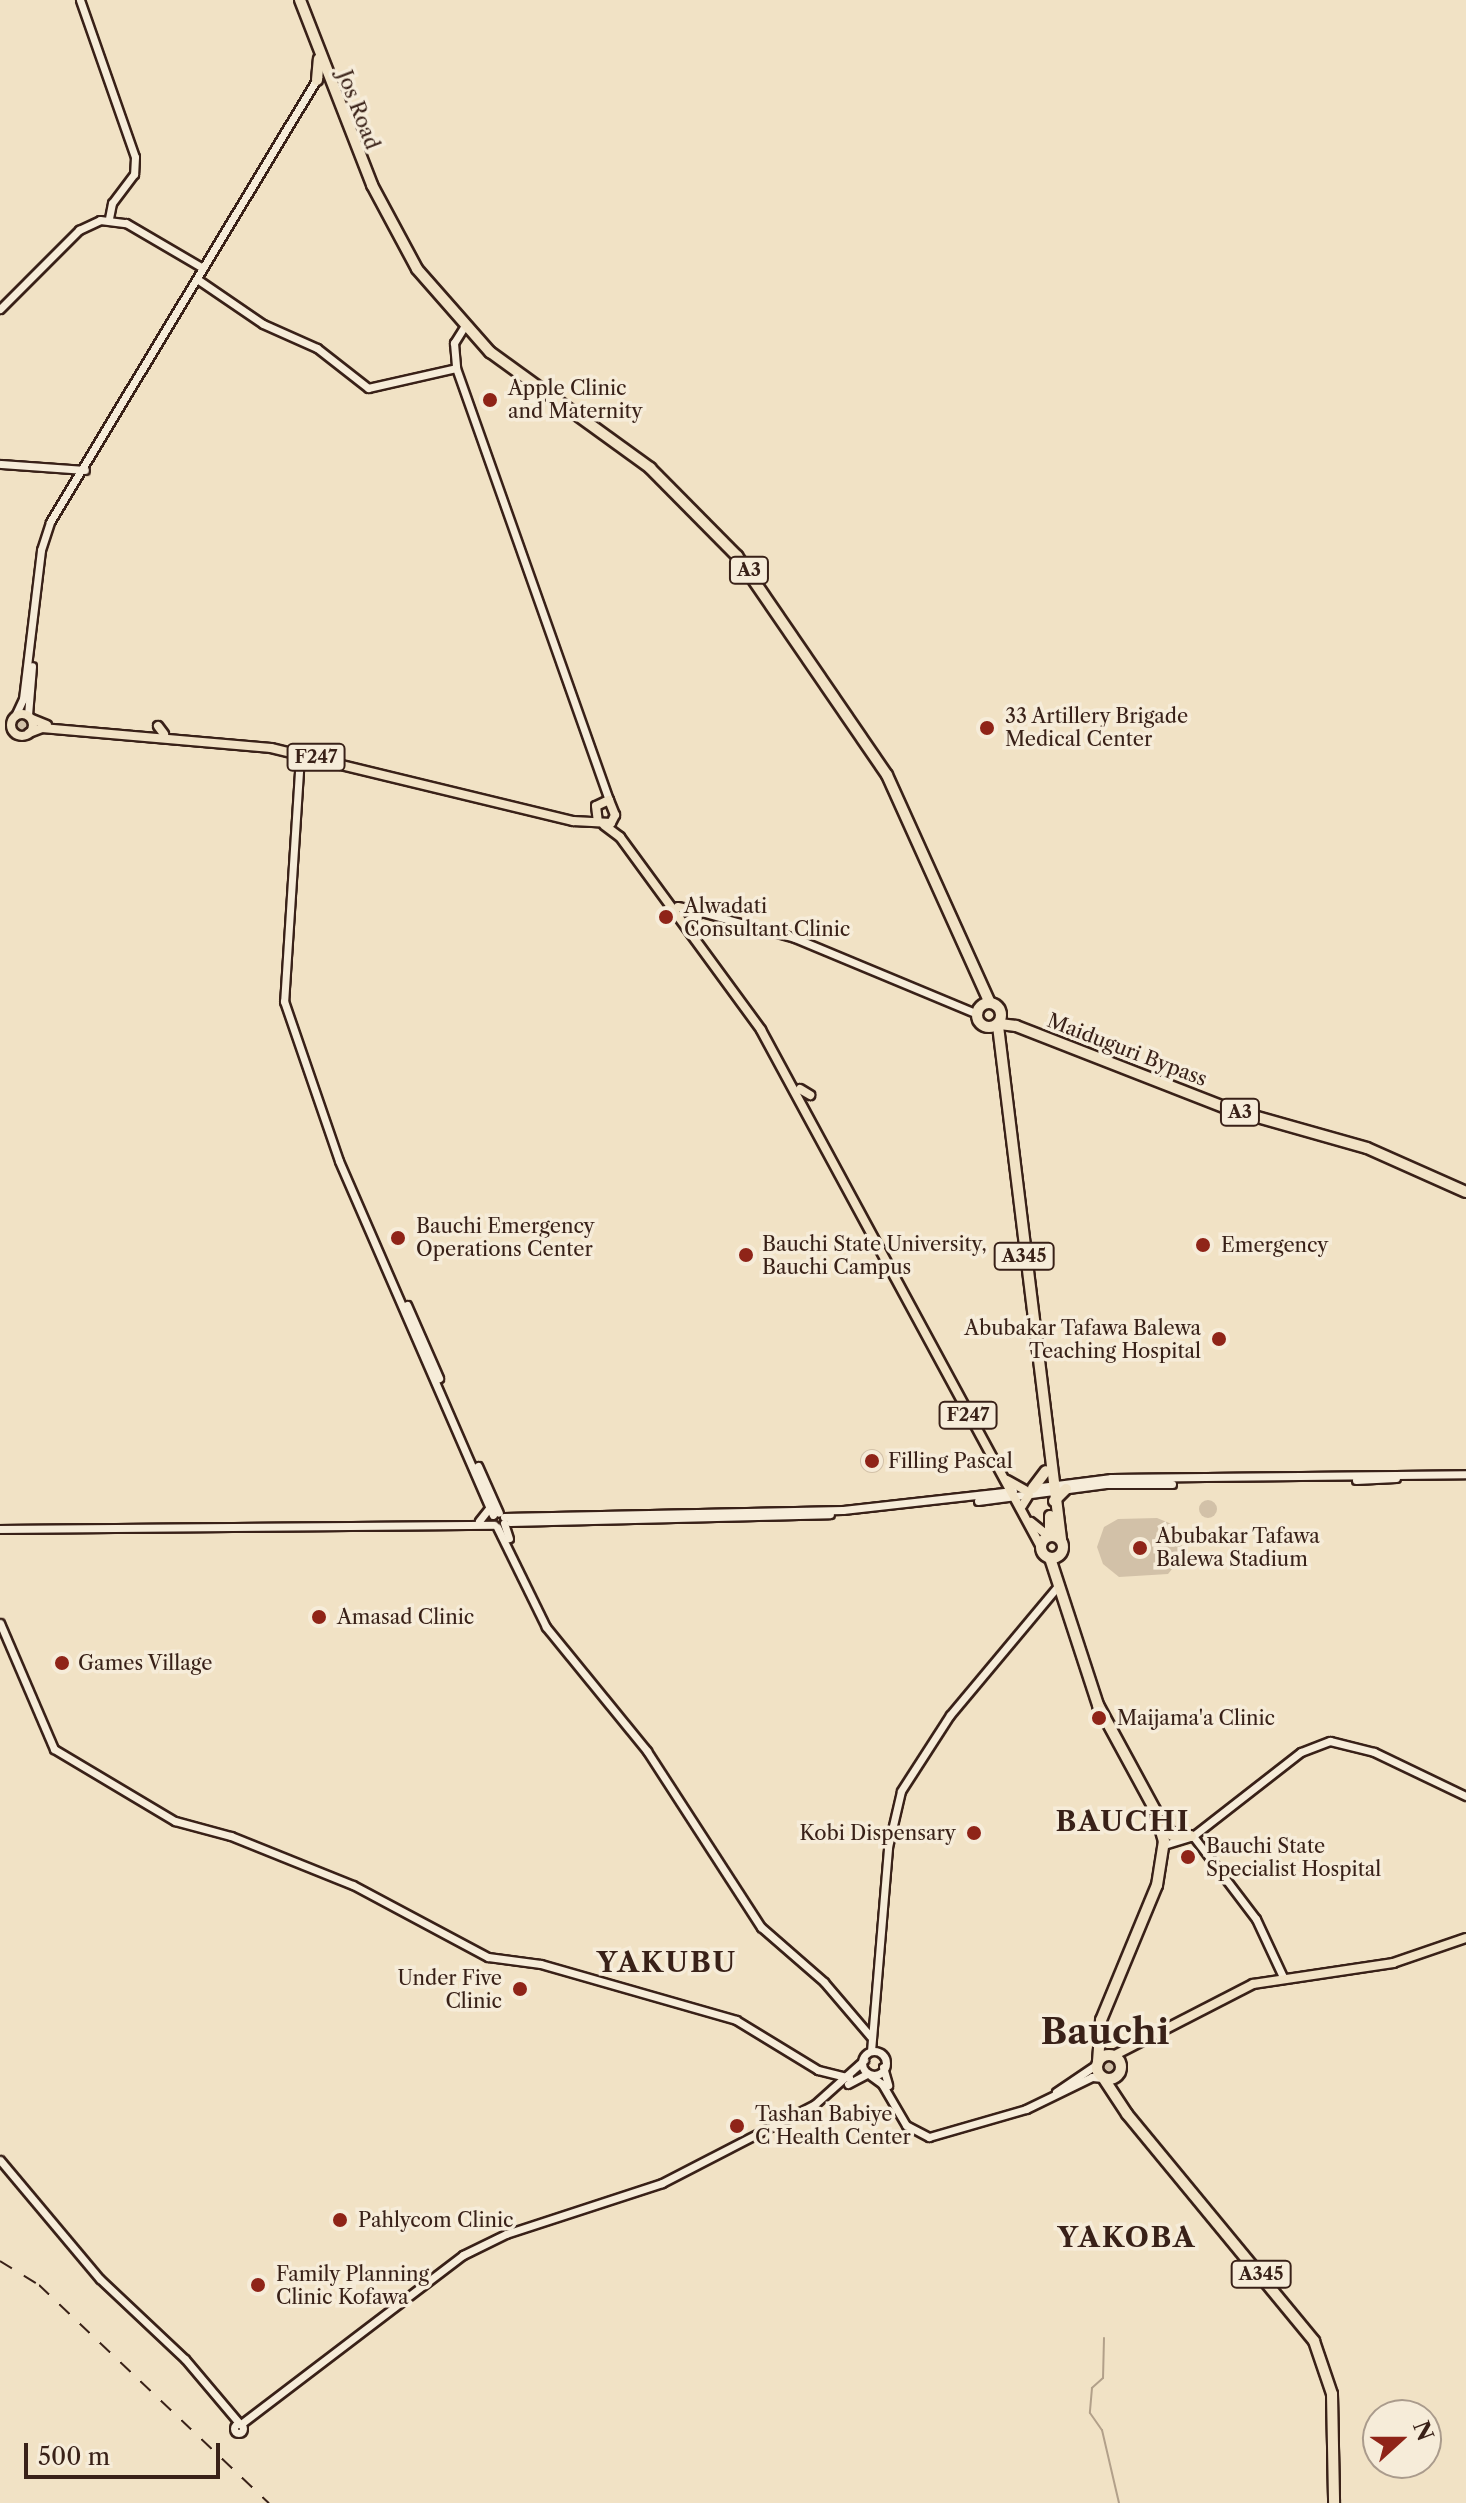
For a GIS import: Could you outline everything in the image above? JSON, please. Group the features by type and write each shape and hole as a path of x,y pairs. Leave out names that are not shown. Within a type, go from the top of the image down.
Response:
{"highway":[{"name":"Jos Road","path":"298,0 323,72 392,230 403,250 463,328"},
{"name":"A3","path":"463,328 526,384 588,425 678,494 763,594 866,746 918,842 982,1007 996,1023"},
{"name":"A3","path":"982,1007 996,1023"},
{"name":"A345","path":"996,1023 1024,1253 1026,1299"},
{"name":"A345","path":"996,1023 1060,1589 1098,1705 1151,1801 1165,1842 1157,1885 1102,2015 1098,2063 1127,2114 1312,2336 1332,2394 1336,2503"},
{"name":"Maiduguri Bypass","path":"996,1023 1016,1026 1229,1109 1367,1148 1466,1189"},
{"path":"1007,1118 1016,1107"},
{"path":"1024,1253 1032,1245"},
{"path":"1050,1486 1066,1486"},
{"path":"1029,1491 1066,1486"},
{"path":"1041,1547 1053,1537"},
{"name":"A345","path":"1041,1547 1055,1557"},
{"name":"A345","path":"1060,1589 1101,1703 1163,1822 1167,1859 1156,1897 1105,2015 1103,2042 1112,2055"},
{"path":"1049,1605 1058,1603 1066,1611"},
{"path":"1163,1822 1172,1835 1188,1838"},
{"path":"1167,1859 1188,1838"},
{"path":"1098,2063 1112,2055 1121,2065 1108,2078"}],"main road":[{"path":"29,733 30,717"},
{"name":"F247","path":"0,724 30,717 43,725 161,730 302,754 570,817 585,817 595,810"},
{"name":"F247","path":"13,722 19,736 42,728 302,754 558,818 601,823 616,832 660,897 686,921 746,999 800,1089 1041,1547"},
{"path":"605,798 595,810 601,823 614,820"},
{"name":"F247","path":"605,798 614,820 678,907 761,1030 846,1191 896,1272"},
{"path":"678,907 701,912"},
{"path":"756,1041 761,1030"},
{"path":"800,1089 810,1095"},
{"path":"1005,1479 1029,1491 1015,1498 999,1496 1005,1479"},
{"name":"F247","path":"1015,1498 1033,1527 1053,1537"},
{"path":"1112,2055 1192,2011 1283,1977 1393,1963 1466,1940"},
{"path":"1121,2065 1126,2053 1159,2032 1254,1989 1409,1963 1466,1940"}],"street":[{"path":"80,0 135,157 134,174 111,210 109,220"},
{"path":"177,316 323,72"},
{"path":"109,220 111,210"},
{"path":"0,309 79,230 109,220 203,268"},
{"path":"13,722 23,699 45,534 231,226"},
{"path":"200,281 263,324 317,348 368,388 456,368"},
{"path":"463,328 454,348 456,368 605,798"},
{"path":"0,464 85,470"},
{"path":"30,717 37,594"},
{"path":"302,754 284,1001 339,1161 497,1519 546,1627 647,1751 761,1927 824,1982 871,2037"},
{"path":"686,921 701,912 795,938 966,1008 982,1007"},
{"path":"1066,1486 1466,1476"},
{"path":"0,1527 497,1519 520,1522 756,1519 999,1496 1015,1498 1050,1486"},
{"path":"797,1511 808,1500 822,1510"},
{"path":"0,1527 863,1510"},
{"path":"479,1521 497,1519"},
{"path":"497,1519 549,1625 663,1771 763,1926 826,1981 861,2022 872,2026"},
{"path":"507,1535 510,1526 520,1522"},
{"path":"1060,1589 950,1715 901,1791 888,1847 884,1945 871,2037 875,2050 885,2056 883,2067 908,2121 930,2132 1025,2106 1080,2079 1098,2063"},
{"path":"240,2425 463,2255 512,2232 646,2191 815,2104 849,2078 875,2050 876,2016 887,1946 892,1848 904,1796 946,1726 1060,1589"},
{"path":"0,1623 23,1686 54,1749 175,1821 231,1836 353,1885 488,1957 541,1964 736,2020 818,2070 849,2078"},
{"path":"1165,1842 1188,1838 1301,1750 1329,1738 1364,1744 1466,1794"},
{"path":"1188,1838 1256,1919 1283,1977"},
{"path":"864,2060 869,2075 882,2084 908,2128 929,2137 1026,2109 1092,2077 1108,2078"},
{"path":"240,2425 480,2248 658,2190 794,2120 883,2067"},
{"path":"0,2162 114,2296 187,2362 240,2425"}],"shaded area":[{"path":"22,715 29,718 32,725 29,732 22,735 15,732 12,725 15,718"},
{"name":"Filling Pascal","path":"872,1449 881,1452 884,1461 881,1470 872,1473 863,1470 860,1461 863,1452"},
{"path":"1204,1500 1212,1500 1217,1509 1215,1516 1204,1518 1199,1513 1199,1505"},
{"name":"Abubakar Tafawa Balewa Stadium","path":"1157,1518 1174,1525 1182,1540 1181,1558 1168,1574 1119,1577 1103,1564 1097,1547 1104,1527 1118,1519"},
{"path":"1109,2057 1116,2060 1119,2067 1116,2074 1109,2077 1102,2074 1099,2067 1102,2060"}],"waterway":[{"path":"1104,2338 1103,2378 1092,2388 1090,2413 1102,2430 1119,2503"}],"railway":[{"path":"0,2261 39,2285 269,2503"}],"place":[{"name":"Apple Clinic and Maternity","path":"490,400"},
{"name":"33 Artillery Brigade Medical Center","path":"987,728"},
{"name":"Alwadati Consultant Clinic","path":"666,917"},
{"name":"Bauchi Emergency Operations Center","path":"398,1238"},
{"name":"Emergency","path":"1203,1245"},
{"name":"Bauchi State University, Bauchi Campus","path":"746,1255"},
{"name":"Abubakar Tafawa Balewa Teaching Hospital","path":"1219,1339"},
{"name":"Filling Pascal","path":"872,1461"},
{"name":"Abubakar Tafawa Balewa Stadium","path":"1140,1548"},
{"name":"Amasad Clinic","path":"319,1617"},
{"name":"Games Village","path":"62,1663"},
{"name":"Maijama'a Clinic","path":"1099,1718"},
{"name":"Kobi Dispensary","path":"974,1833"},
{"name":"Bauchi State Specialist Hospital","path":"1188,1857"},
{"name":"Under Five Clinic","path":"520,1989"},
{"name":"Tashan Babiye C Health Center","path":"737,2126"},
{"name":"Pahlycom Clinic","path":"340,2220"},
{"name":"Family Planning Clinic Kofawa","path":"258,2285"}],"district":[{"name":"BAUCHI","path":"1123,1821"},
{"name":"YAKUBU","path":"667,1962"},
{"name":"Bauchi","path":"1105,2032"},
{"name":"YAKOBA","path":"1127,2237"}]}
